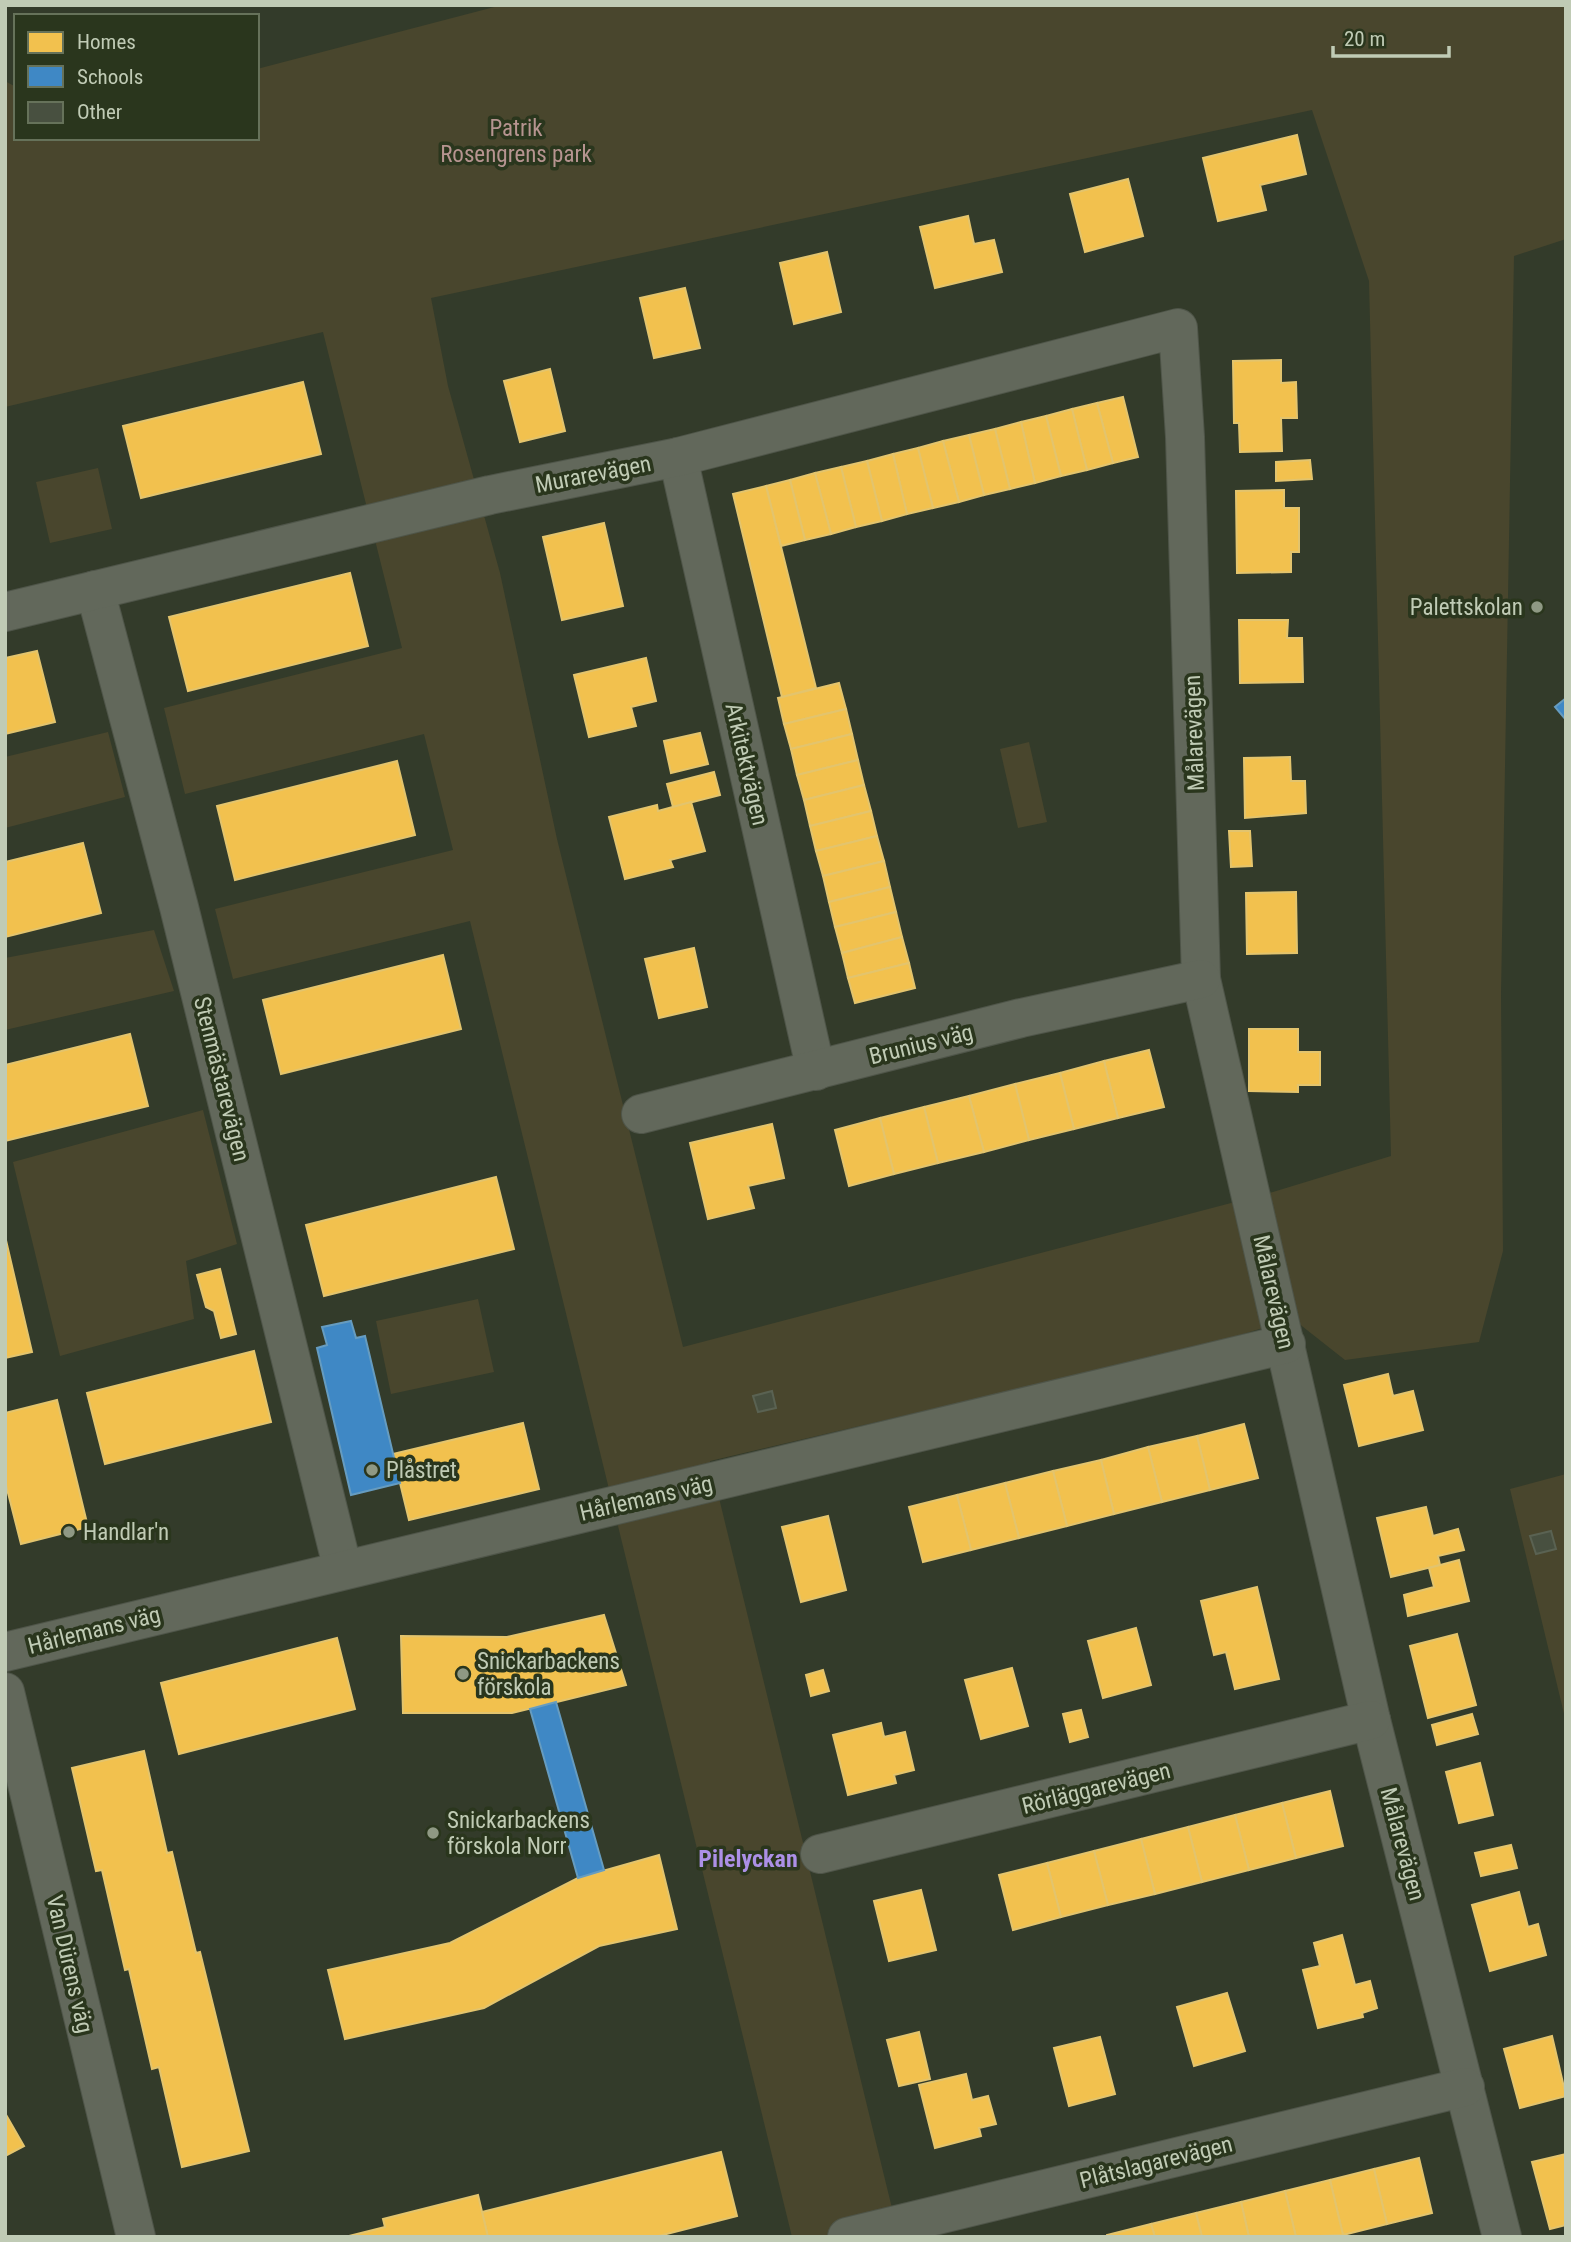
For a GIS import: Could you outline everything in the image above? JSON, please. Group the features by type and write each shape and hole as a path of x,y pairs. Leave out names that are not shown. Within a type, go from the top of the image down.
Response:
{"street":[{"name":"Murarevägen","path":"5,612 463,501 678,457 1178,328"},
{"name":"Målarevägen","path":"1178,328 1185,450 1201,979 1371,1720 1502,2237"},
{"name":"Arkitektvägen","path":"678,457 816,1071"},
{"name":"Stenmästarevägen","path":"95,590 179,907 343,1570"},
{"name":"Brunius väg","path":"641,1114 1021,1018 1201,979"},
{"name":"Hårlemans väg","path":"5,1652 1286,1344"},
{"name":"Van Dürens väg","path":"5,1692 136,2237"},
{"name":"Rörläggarevägen","path":"820,1854 1371,1720"},
{"name":"Plåtslagarevägen","path":"847,2237 1465,2087"}],"green space":[{"name":"Patrik Rosengrens park","path":"502,5 1566,5 1566,239 1514,256 1501,994 1503,1251 1479,1342 1345,1360 1293,1319 1210,1344 710,1461 899,2237 792,2237 470,921 233,979 215,909 453,850 424,734 185,794 164,708 402,648 323,332 5,407 5,81 14,86 14,140 259,140 259,68","holes":["1312,110 1369,281 1391,1156 1273,1192 683,1347 557,839 500,573 448,386 431,298"]},
{"path":"98,468 112,529 50,543 36,482"},
{"path":"108,732 125,797 5,828 5,757"},
{"path":"1029,742 1047,822 1018,828 1000,749"},
{"path":"154,930 174,991 5,1030 5,958"},
{"path":"203,1110 237,1244 186,1261 194,1319 60,1356 13,1162"},
{"path":"478,1299 494,1372 391,1394 376,1321"},
{"path":"1566,1474 1566,1722 1510,1489"}],"building: Homes":[{"path":"1297,135 1306,174 1260,185 1266,210 1218,221 1203,158"},
{"path":"1128,179 1143,236 1085,252 1070,194"},
{"path":"968,216 974,244 994,240 1002,272 935,288 920,227"},
{"path":"827,252 841,312 794,324 780,263"},
{"path":"685,288 700,348 654,358 640,298"},
{"path":"1281,360 1281,383 1296,382 1297,418 1281,418 1282,451 1240,452 1239,423 1234,423 1233,361"},
{"path":"550,369 565,431 520,442 504,381"},
{"path":"303,382 321,454 141,498 123,426"},
{"path":"1123,397 1138,457 1113,463 1097,403"},
{"path":"1097,403 1113,463 1087,470 1072,409"},
{"path":"1072,409 1087,470 1061,476 1046,416"},
{"path":"1046,416 1061,476 1035,483 1021,422"},
{"path":"1021,422 1035,483 1010,489 995,429"},
{"path":"995,429 1010,489 984,495 969,435"},
{"path":"969,435 984,495 959,502 943,441"},
{"path":"943,441 959,502 933,508 918,448"},
{"path":"918,448 933,508 907,514 893,454"},
{"path":"893,454 907,514 882,521 867,461"},
{"path":"1310,460 1312,479 1276,481 1276,462"},
{"path":"867,461 882,521 856,527 841,467"},
{"path":"841,467 856,527 831,534 815,473"},
{"path":"815,473 831,534 805,540 790,480"},
{"path":"790,480 805,540 781,546 766,486"},
{"path":"766,486 816,688 782,697 733,494"},
{"path":"1284,490 1284,508 1299,508 1299,552 1291,552 1291,572 1237,573 1236,491"},
{"path":"604,523 623,606 562,620 543,537"},
{"path":"350,573 368,646 188,691 169,617"},
{"path":"1239,620 1288,620 1287,638 1302,638 1303,682 1240,683"},
{"path":"37,651 55,722 5,734 5,658"},
{"path":"646,658 656,701 631,707 636,726 589,737 574,675"},
{"path":"839,683 846,709 784,724 778,698"},
{"path":"846,709 852,734 791,749 784,724"},
{"path":"700,733 708,764 671,773 664,741"},
{"path":"852,734 858,760 797,775 791,749"},
{"path":"1290,757 1291,781 1305,781 1306,813 1245,818 1244,758"},
{"path":"858,760 864,785 804,800 797,775"},
{"path":"397,761 415,835 235,880 217,806"},
{"path":"714,772 720,795 673,807 667,784"},
{"path":"864,785 871,811 810,826 804,800"},
{"path":"691,802 705,851 670,860 673,867 625,879 609,817 657,805 658,811"},
{"path":"871,811 877,836 816,851 810,826"},
{"path":"1229,831 1250,831 1252,866 1231,867"},
{"path":"877,836 884,861 823,876 816,851"},
{"path":"83,843 101,913 5,937 5,862"},
{"path":"884,861 890,887 829,902 823,876"},
{"path":"890,887 896,912 835,927 829,902"},
{"path":"1296,892 1297,953 1247,954 1246,893"},
{"path":"896,912 902,937 842,953 835,927"},
{"path":"902,937 909,963 848,978 842,953"},
{"path":"694,948 707,1007 659,1018 645,959"},
{"path":"443,955 461,1029 281,1074 263,1000"},
{"path":"909,963 915,988 855,1003 848,978"},
{"path":"1249,1029 1298,1029 1298,1052 1320,1052 1320,1085 1298,1085 1298,1092 1249,1091"},
{"path":"130,1034 148,1106 5,1141 5,1065"},
{"path":"1149,1050 1164,1107 1118,1118 1104,1061"},
{"path":"1104,1061 1118,1118 1074,1129 1060,1073"},
{"path":"1060,1073 1074,1129 1029,1140 1015,1084"},
{"path":"1015,1084 1029,1140 984,1152 969,1096"},
{"path":"969,1096 984,1152 938,1163 924,1107"},
{"path":"924,1107 938,1163 894,1174 880,1118"},
{"path":"880,1118 894,1174 849,1186 835,1130"},
{"path":"772,1124 784,1178 748,1186 754,1208 708,1219 690,1143"},
{"path":"496,1177 514,1249 324,1296 306,1225"},
{"path":"5,1236 32,1352 5,1358"},
{"path":"220,1269 236,1334 221,1338 214,1311 206,1307 197,1275"},
{"path":"254,1351 271,1422 105,1464 87,1393"},
{"path":"1388,1374 1393,1396 1413,1391 1423,1430 1359,1446 1344,1385"},
{"path":"57,1400 88,1527 21,1544 5,1481 5,1413"},
{"path":"523,1423 539,1489 409,1520 393,1454"},
{"path":"1244,1424 1258,1478 1210,1490 1197,1436"},
{"path":"1197,1436 1210,1490 1162,1502 1148,1447"},
{"path":"1148,1447 1162,1502 1114,1514 1101,1460"},
{"path":"1101,1460 1114,1514 1067,1526 1053,1471"},
{"path":"1053,1471 1067,1526 1019,1538 1005,1483"},
{"path":"1005,1483 1019,1538 971,1550 957,1495"},
{"path":"957,1495 971,1550 923,1562 909,1507"},
{"path":"1426,1507 1433,1536 1458,1529 1464,1550 1438,1556 1440,1565 1391,1577 1377,1518"},
{"path":"828,1516 846,1590 801,1602 782,1527"},
{"path":"1459,1560 1469,1601 1408,1616 1404,1595 1434,1587 1429,1568"},
{"path":"1257,1587 1279,1679 1235,1689 1226,1652 1214,1655 1201,1601"},
{"path":"604,1615 626,1685 512,1713 403,1713 401,1636 507,1637"},
{"path":"1136,1628 1151,1685 1103,1698 1088,1641"},
{"path":"1457,1634 1476,1705 1428,1718 1410,1646"},
{"path":"337,1638 355,1709 179,1754 161,1683"},
{"path":"1012,1668 1028,1726 981,1739 965,1680"},
{"path":"823,1670 829,1691 811,1696 806,1675"},
{"path":"1081,1710 1088,1737 1070,1742 1063,1714"},
{"path":"1472,1714 1478,1734 1437,1745 1432,1725"},
{"path":"881,1723 884,1737 905,1732 914,1770 894,1775 896,1783 848,1795 833,1735"},
{"path":"144,1751 167,1853 172,1852 196,1953 200,1952 249,2151 182,2167 159,2067 152,2069 129,1969 125,1970 102,1870 96,1871 72,1768"},
{"path":"1480,1763 1493,1815 1459,1823 1446,1772"},
{"path":"1330,1791 1343,1846 1296,1858 1282,1803"},
{"path":"1282,1803 1296,1858 1249,1870 1235,1815"},
{"path":"1235,1815 1249,1870 1202,1882 1188,1827"},
{"path":"1188,1827 1202,1882 1155,1894 1141,1839"},
{"path":"1141,1839 1155,1894 1108,1905 1094,1851"},
{"path":"1511,1845 1517,1868 1481,1876 1475,1853"},
{"path":"1094,1851 1108,1905 1061,1917 1047,1863"},
{"path":"659,1855 677,1929 599,1946 484,2008 345,2039 328,1970 450,1943 578,1878"},
{"path":"1047,1863 1061,1917 1013,1930 999,1875"},
{"path":"921,1890 936,1950 889,1961 874,1901"},
{"path":"1519,1892 1528,1927 1538,1924 1546,1955 1490,1971 1472,1905"},
{"path":"1342,1935 1355,1985 1370,1981 1377,2008 1362,2013 1363,2017 1318,2028 1303,1970 1320,1966 1314,1943"},
{"path":"1227,1993 1245,2051 1194,2066 1177,2007"},
{"path":"919,2032 930,2079 899,2086 887,2040"},
{"path":"1552,2036 1566,2096 1520,2108 1504,2049"},
{"path":"1100,2037 1115,2094 1069,2106 1054,2048"},
{"path":"966,2074 972,2100 988,2096 996,2124 979,2128 981,2136 935,2148 919,2085"},
{"path":"5,2113 24,2146 5,2156"},
{"path":"721,2152 737,2216 655,2237 488,2237 482,2212"},
{"path":"1566,2154 1566,2225 1550,2229 1532,2162"},
{"path":"1419,2158 1432,2213 1387,2224 1374,2169"},
{"path":"1374,2169 1387,2224 1343,2235 1330,2180"},
{"path":"1330,2180 1343,2235 1296,2237 1285,2191"},
{"path":"1285,2191 1296,2237 1249,2237 1241,2202"},
{"path":"478,2195 488,2237 345,2237 385,2227 383,2219"},
{"path":"1241,2202 1249,2237 1202,2237 1196,2213"},
{"path":"1196,2213 1202,2237 1155,2237 1151,2224"},
{"path":"1151,2224 1155,2237 1107,2237 1107,2235"}],"building: Schools":[{"path":"1566,698 1566,720 1555,707"},
{"path":"351,1321 356,1338 365,1336 400,1483 351,1495 317,1348 327,1345 322,1327"},
{"path":"556,1702 604,1870 578,1878 530,1709"}],"building: Other":[{"path":"772,1391 776,1408 758,1412 753,1396"},
{"path":"1551,1531 1556,1549 1536,1554 1530,1536"}],"place":[{"name":"Palettskolan","path":"1537,607"},
{"name":"Plåstret","path":"372,1470"},
{"name":"Handlar'n","path":"69,1532"},
{"name":"Snickarbackens förskola","path":"463,1674"},
{"name":"Snickarbackens förskola Norr","path":"433,1833"}],"district":[{"name":"Pilelyckan","path":"748,1859"}]}
